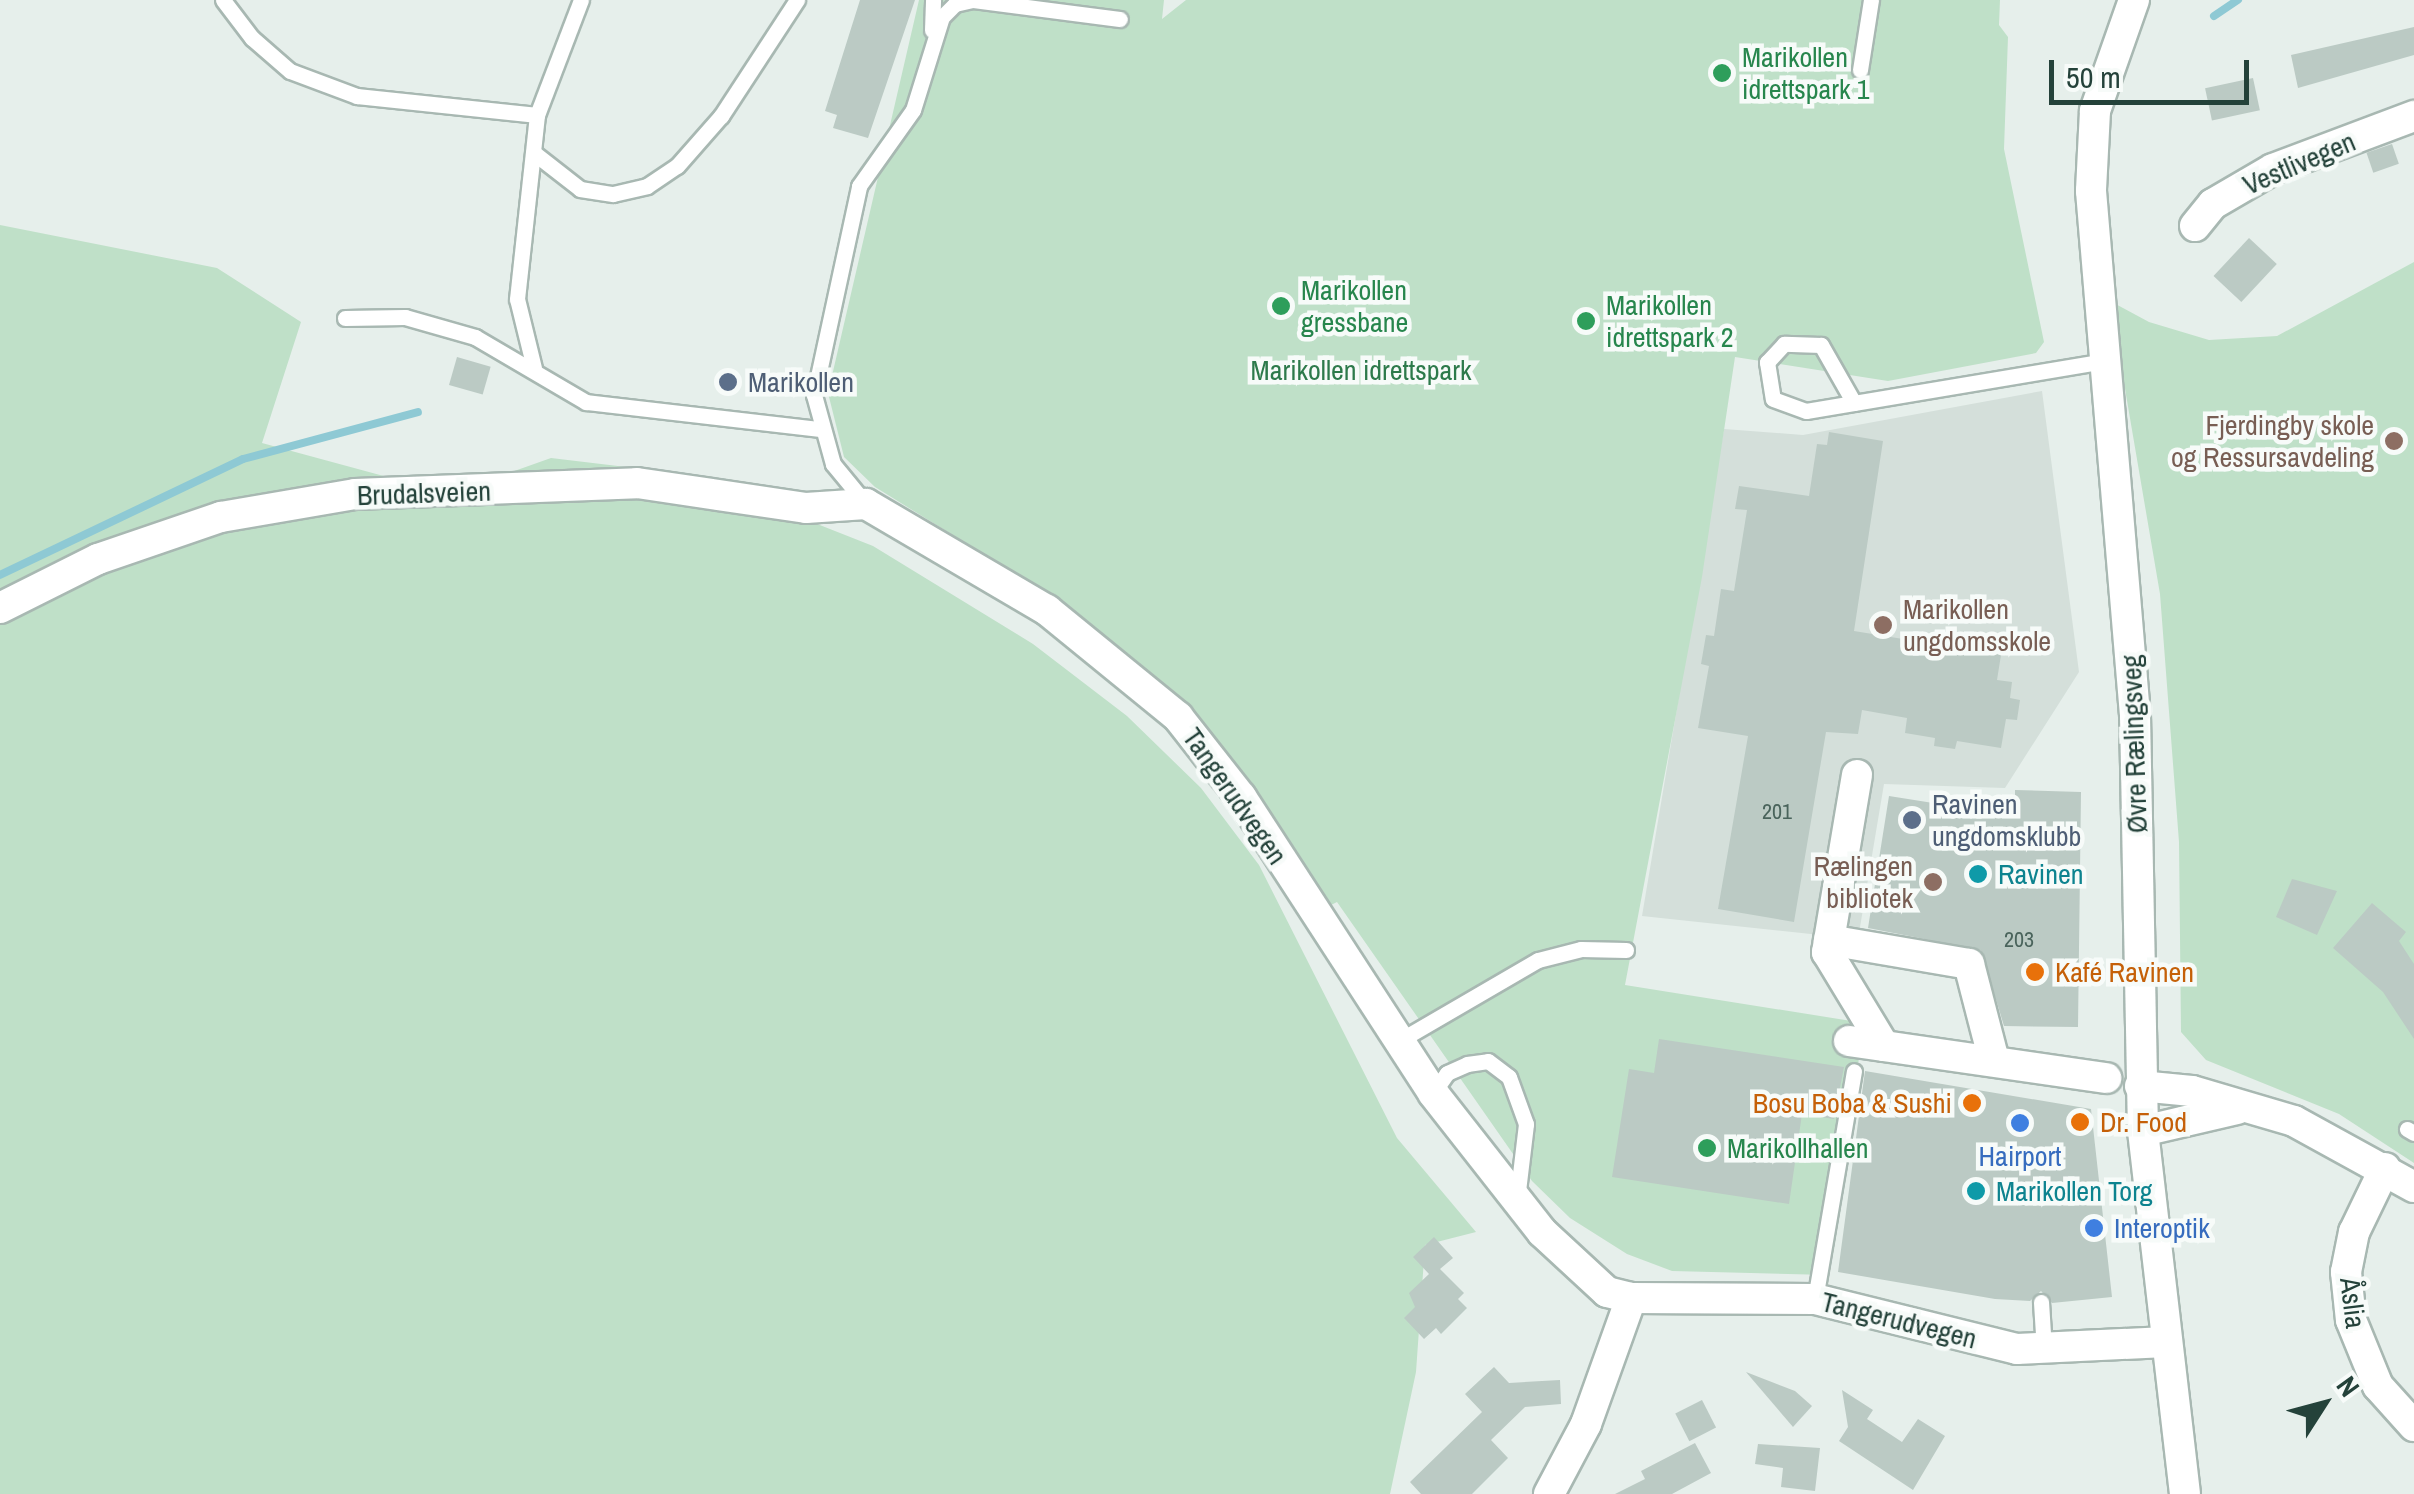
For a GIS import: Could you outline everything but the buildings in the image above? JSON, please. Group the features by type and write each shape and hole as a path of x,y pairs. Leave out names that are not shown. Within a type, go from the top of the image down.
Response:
{"street":[{"name":"Øvre Rælingsveg","path":"2134,0 2094,111 2092,206 2135,714 2143,1131 2185,1494"},
{"name":"Vestlivegen","path":"2195,226 2213,204 2273,169 2414,116"},
{"name":"Brudalsveien","path":"0,608 98,559 220,517 355,494 612,483 806,508 866,504"},
{"name":"Tangerudvegen","path":"866,504 1047,610 1178,717 1241,797 1433,1093 1573,1266 1608,1292 1631,1298 1815,1299 2044,1350 2166,1342"},
{"path":"1857,775 1827,952 1861,1050 1994,1062 2106,1078"},
{"path":"1829,940 1969,964 1994,1062"},
{"path":"2140,1086 2192,1091 2236,1109 2311,1128 2414,1186"},
{"path":"2143,1131 2236,1109"},
{"name":"Åslia","path":"2385,1168 2354,1232 2346,1272 2351,1320 2378,1386 2414,1426"},
{"path":"1549,1494 1586,1424 1631,1298"}],"lane":[{"path":"223,0 252,38 290,71 357,96 537,116"},
{"path":"534,368 517,299 537,116 580,0"},
{"path":"534,153 580,189 613,194 647,186 677,166 721,116 797,0"},
{"path":"932,48 933,0"},
{"path":"1860,70 1872,0"},
{"path":"866,504 833,464 814,395 853,204 867,172 908,120 942,17 965,1 1120,19"},
{"path":"344,318 436,324 534,368 553,388 586,402 821,429"},
{"path":"1854,403 1820,346 1784,344 1768,362 1767,388 1784,406 1806,411 1854,403 2104,361"},
{"path":"1397,1042 1538,960 1581,949 1626,950"},
{"path":"1815,1299 1861,1050"},
{"path":"1433,1093 1447,1073 1468,1064 1488,1061 1509,1077 1526,1124 1517,1200"},
{"path":"2041,1302 2044,1350"}],"shaded area":[{"name":"Marikollen ungdomsskole","path":"2042,391 2079,672 2005,788 1884,784 1858,939 1642,916 1724,429 1803,435"}],"green space":[{"name":"Marikollen idrettspark","path":"919,0 1164,0 1162,19 1186,0 2000,0 1999,25 2008,37 2004,149 2044,342 2036,353 1888,381 1735,357 1702,577 1625,985 1864,1023 1828,1275 1672,1271 1627,1254 1570,1218 1532,1181 1337,902 1325,908 1188,709 1053,597 875,487 844,457 828,393"},
{"path":"0,225 217,268 301,322 262,443 450,494 551,458 693,475 873,546 1033,644 1127,716 1201,788 1259,865 1397,1138 1476,1232 1425,1245 1416,1372 1390,1494 0,1494"},
{"path":"2414,262 2414,1163 2339,1114 2206,1060 2181,1032 2179,842 2160,594 2110,301 2149,322 2209,340 2277,336"}],"waterway":[{"path":"2214,16 2238,0"},
{"path":"0,575 243,459 418,412"}],"place":[{"name":"Marikollen idrettspark 1","path":"1722,73"},
{"name":"Marikollen gressbane","path":"1281,306"},
{"name":"Marikollen idrettspark 2","path":"1586,321"},
{"name":"Marikollen","path":"728,382"},
{"name":"Fjerdingby skole og Ressursavdeling","path":"2394,441"},
{"name":"Marikollen ungdomsskole","path":"1883,625"},
{"name":"Ravinen ungdomsklubb","path":"1912,820"},
{"name":"Ravinen","path":"1978,874"},
{"name":"Rælingen bibliotek","path":"1933,882"},
{"name":"Kafé Ravinen","path":"2035,972"},
{"name":"Bosu Boba & Sushi","path":"1972,1103"},
{"name":"Dr. Food","path":"2080,1122"},
{"name":"Hairport","path":"2020,1123"},
{"name":"Marikollhallen","path":"1707,1148"},
{"name":"Marikollen Torg","path":"1976,1191"},
{"name":"Interoptik","path":"2094,1228"}]}
